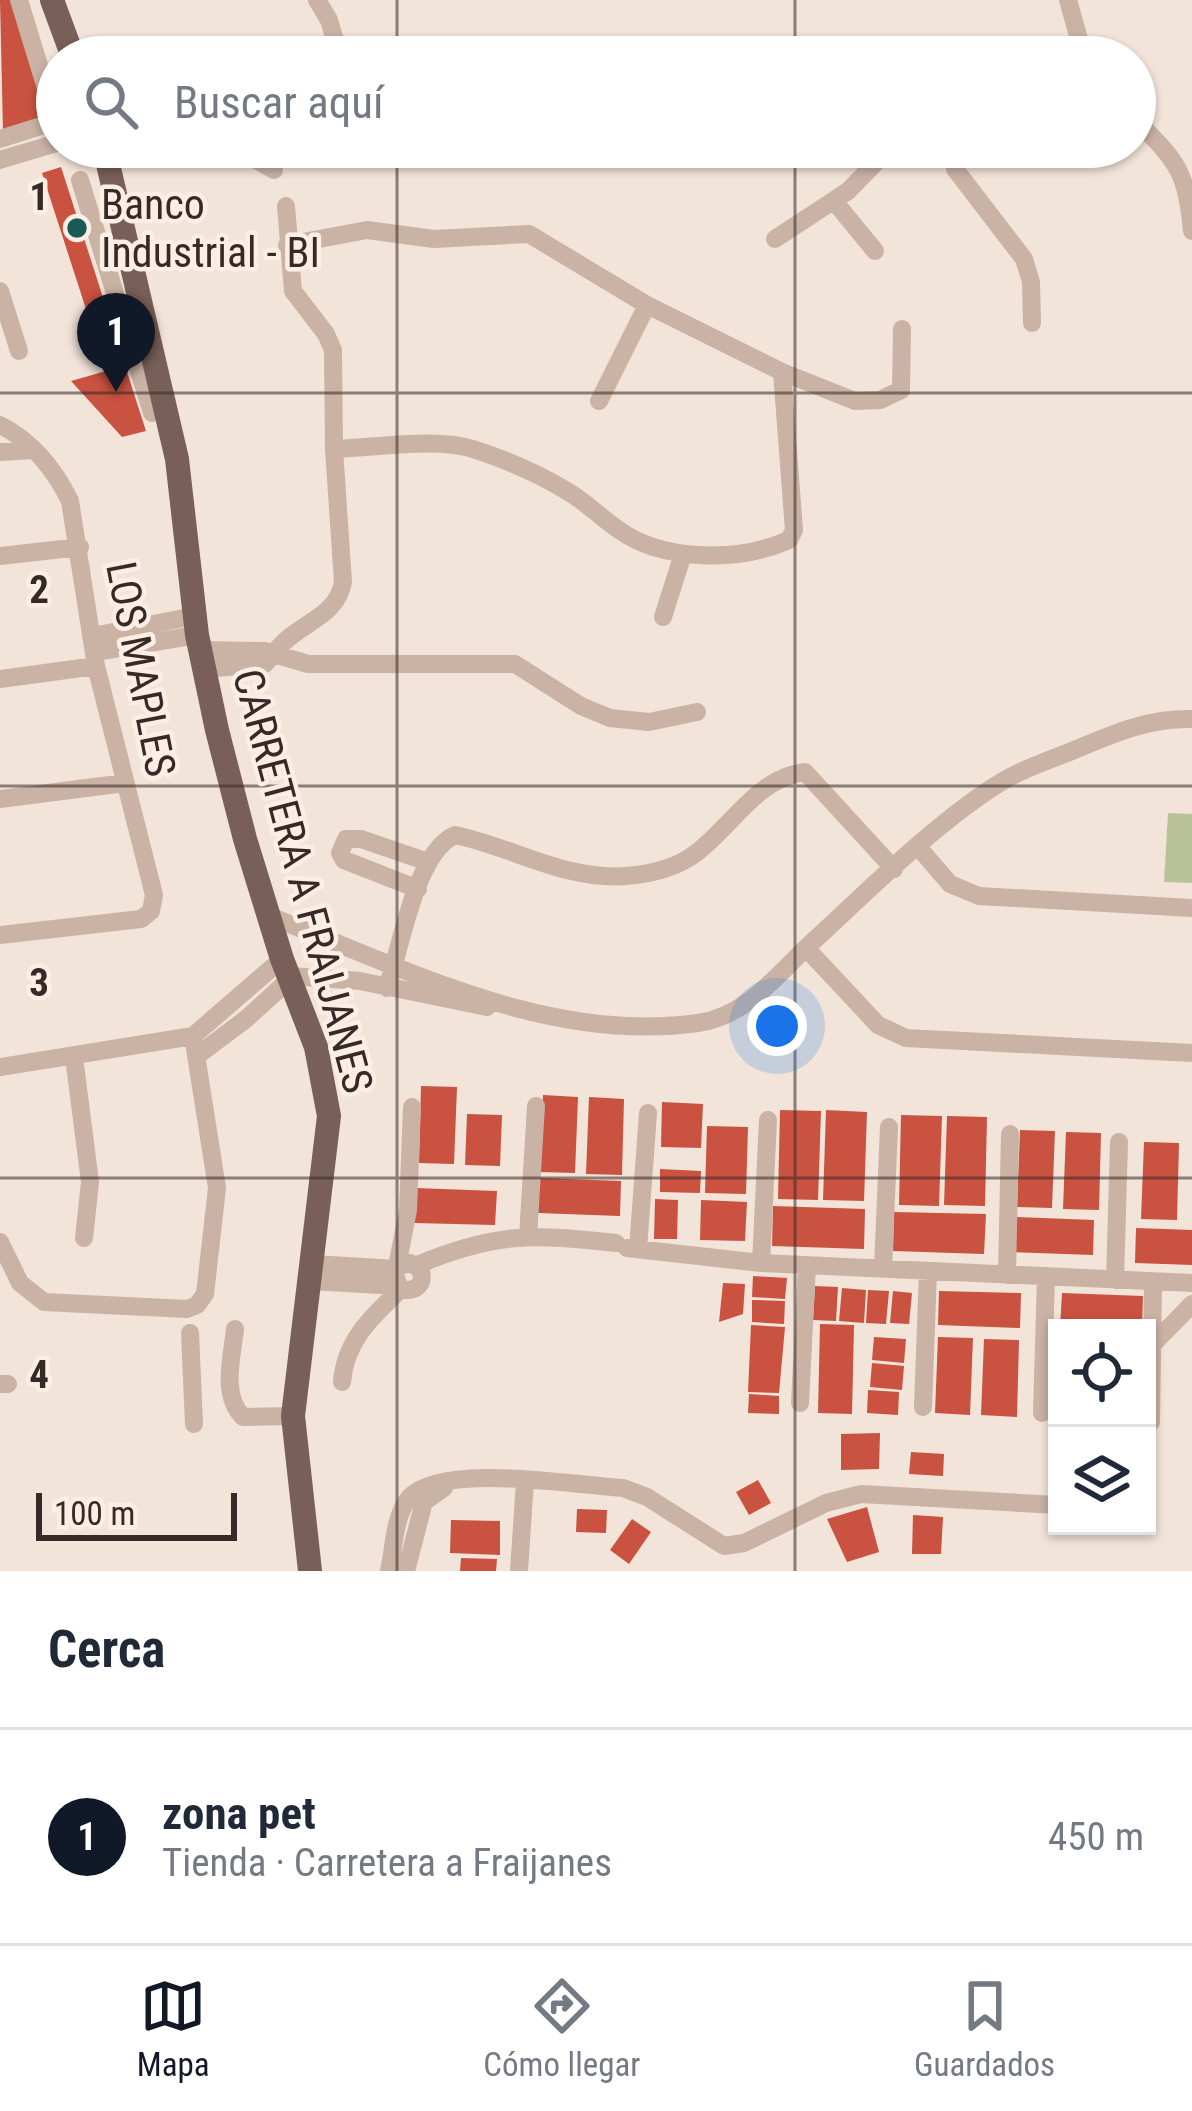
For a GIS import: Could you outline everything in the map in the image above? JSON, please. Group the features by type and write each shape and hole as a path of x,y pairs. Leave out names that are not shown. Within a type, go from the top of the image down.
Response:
{"main road":[{"path":"56,1 67,36"},
{"name":"CARRETERA A FRAIJANES","path":"108,168 154,399 177,459 198,643 244,839 316,1047 329,1115 293,1416 310,1571"}],"street":[{"path":"19,0 36,56"},
{"path":"317,0 334,36"},
{"path":"1068,0 1078,36"},
{"path":"0,139 36,127"},
{"path":"1156,141 1185,179 1192,231"},
{"path":"0,160 36,149"},
{"path":"271,168 274,170"},
{"path":"775,239 834,201 869,168"},
{"path":"955,168 1024,260 1032,323"},
{"path":"80,180 154,399"},
{"path":"834,201 875,251"},
{"path":"0,679 94,652 198,643 265,664 285,640 328,611 340,596 333,350 293,291 286,206"},
{"path":"287,245 367,230 434,239 529,234 647,305 782,372 855,401 880,400 901,391 902,328"},
{"path":"0,291 19,351"},
{"path":"599,401 647,305"},
{"path":"334,449 458,445 476,449 563,488 622,533 683,554 728,554 789,540 794,530 782,372"},
{"name":"LOS MAPLES","path":"0,425 34,450 70,500 94,652 154,895 151,911 141,919 0,935"},
{"path":"0,452 34,450"},
{"path":"0,556 80,547"},
{"path":"663,617 683,554"},
{"path":"271,656 308,664 514,664 581,706 610,718 649,722 698,712"},
{"path":"0,1067 195,1045 246,1019 288,971 360,981 457,1004 594,1022 660,1026 704,1022 748,1004 894,869 1007,778 1137,724 1192,719"},
{"path":"387,988 428,862 442,842 455,836 574,871 622,876 664,869 694,855 782,774 805,772 894,869"},
{"path":"0,799 125,783"},
{"path":"418,889 344,860 340,853 346,839 361,839 428,862"},
{"path":"919,848 950,884 979,896 1192,908"},
{"path":"269,916 516,1010"},
{"path":"806,948 878,1024 906,1038 1192,1053"},
{"path":"0,1241 20,1283 44,1302 187,1310 197,1305 205,1294 217,1188 195,1045"},
{"path":"74,1057 90,1182 84,1238"},
{"path":"528,1237 536,1106"},
{"path":"342,1382 344,1358 352,1342 402,1275 412,1107"},
{"path":"627,1247 648,1113"},
{"path":"761,1263 768,1120"},
{"path":"883,1268 889,1127"},
{"path":"1007,1275 1010,1135"},
{"path":"1114,1280 1119,1142"},
{"path":"312,1272 402,1275 483,1240 528,1237 761,1263 1192,1283"},
{"path":"800,1403 807,1265"},
{"path":"923,1407 928,1270"},
{"path":"1042,1413 1046,1276"},
{"path":"1152,1319 1153,1282"},
{"path":"1156,1341 1192,1304"},
{"path":"235,1329 233,1407 243,1417 293,1416"},
{"path":"190,1333 194,1424"},
{"path":"193,1387 230,1388"},
{"path":"406,1571 424,1502 458,1478"},
{"path":"389,1571 399,1518 408,1499 420,1490 458,1478 623,1488 647,1497 724,1546 745,1543 826,1503 861,1494 1048,1504"},
{"path":"519,1571 525,1481"}],"green space":[{"path":"1168,813 1192,814 1192,883 1164,882"}],"building":[{"path":"0,0 11,0 36,83 36,122 3,132"},
{"path":"61,168 146,431 122,437 71,381 106,371 42,173"},
{"path":"421,1086 457,1087 454,1164 419,1163"},
{"path":"543,1095 578,1097 575,1173 540,1172"},
{"path":"589,1097 624,1099 622,1175 586,1174"},
{"path":"662,1102 703,1104 701,1148 661,1147"},
{"path":"780,1110 821,1111 818,1200 778,1199"},
{"path":"826,1110 867,1112 864,1201 823,1200"},
{"path":"467,1114 502,1115 500,1166 465,1165"},
{"path":"901,1115 942,1116 939,1206 899,1205"},
{"path":"947,1116 987,1117 985,1206 944,1205"},
{"path":"707,1126 748,1127 746,1194 705,1193"},
{"path":"1020,1130 1055,1131 1052,1208 1017,1207"},
{"path":"1066,1132 1101,1133 1099,1210 1063,1209"},
{"path":"1144,1142 1179,1143 1177,1220 1141,1219"},
{"path":"660,1169 701,1171 700,1193 660,1192"},
{"path":"540,1178 621,1181 620,1216 538,1213"},
{"path":"415,1188 497,1191 495,1225 414,1223"},
{"path":"655,1199 678,1200 677,1239 654,1239"},
{"path":"701,1200 747,1202 745,1241 700,1240"},
{"path":"773,1206 865,1209 864,1249 772,1246"},
{"path":"894,1212 986,1214 984,1254 893,1251"},
{"path":"1013,1217 1094,1220 1093,1255 1011,1252"},
{"path":"1136,1228 1192,1230 1192,1265 1135,1263"},
{"path":"753,1276 787,1278 785,1299 752,1297"},
{"path":"723,1283 745,1284 743,1314 719,1322"},
{"path":"815,1286 838,1287 836,1321 813,1320"},
{"path":"842,1288 866,1290 864,1323 839,1321"},
{"path":"868,1290 889,1291 886,1324 866,1323"},
{"path":"893,1291 912,1293 909,1324 890,1323"},
{"path":"939,1291 1021,1293 1020,1328 938,1325"},
{"path":"1062,1293 1143,1296 1142,1319 1061,1319"},
{"path":"752,1300 785,1301 784,1324 752,1322"},
{"path":"820,1324 854,1325 852,1414 818,1413"},
{"path":"751,1325 785,1327 779,1393 748,1392"},
{"path":"874,1337 906,1339 904,1363 872,1360"},
{"path":"938,1337 973,1338 970,1415 935,1413"},
{"path":"984,1339 1019,1340 1017,1417 981,1415"},
{"path":"872,1363 904,1366 902,1390 870,1387"},
{"path":"868,1390 899,1392 898,1415 867,1413"},
{"path":"749,1394 779,1396 779,1414 748,1413"},
{"path":"880,1433 879,1469 841,1470 841,1434"},
{"path":"911,1452 944,1454 943,1476 909,1474"},
{"path":"758,1480 771,1503 749,1515 736,1492"},
{"path":"867,1507 879,1552 847,1562 827,1519"},
{"path":"577,1509 607,1510 606,1533 576,1532"},
{"path":"913,1515 943,1517 941,1554 912,1554"},
{"path":"632,1519 651,1532 629,1564 610,1550"},
{"path":"451,1520 500,1521 500,1555 450,1553"},
{"path":"461,1558 497,1559 496,1571 460,1571"}],"place":[{"name":"Banco Industrial - BI","path":"77,228"},
{"name":"zona pet","path":"116,392"}]}
